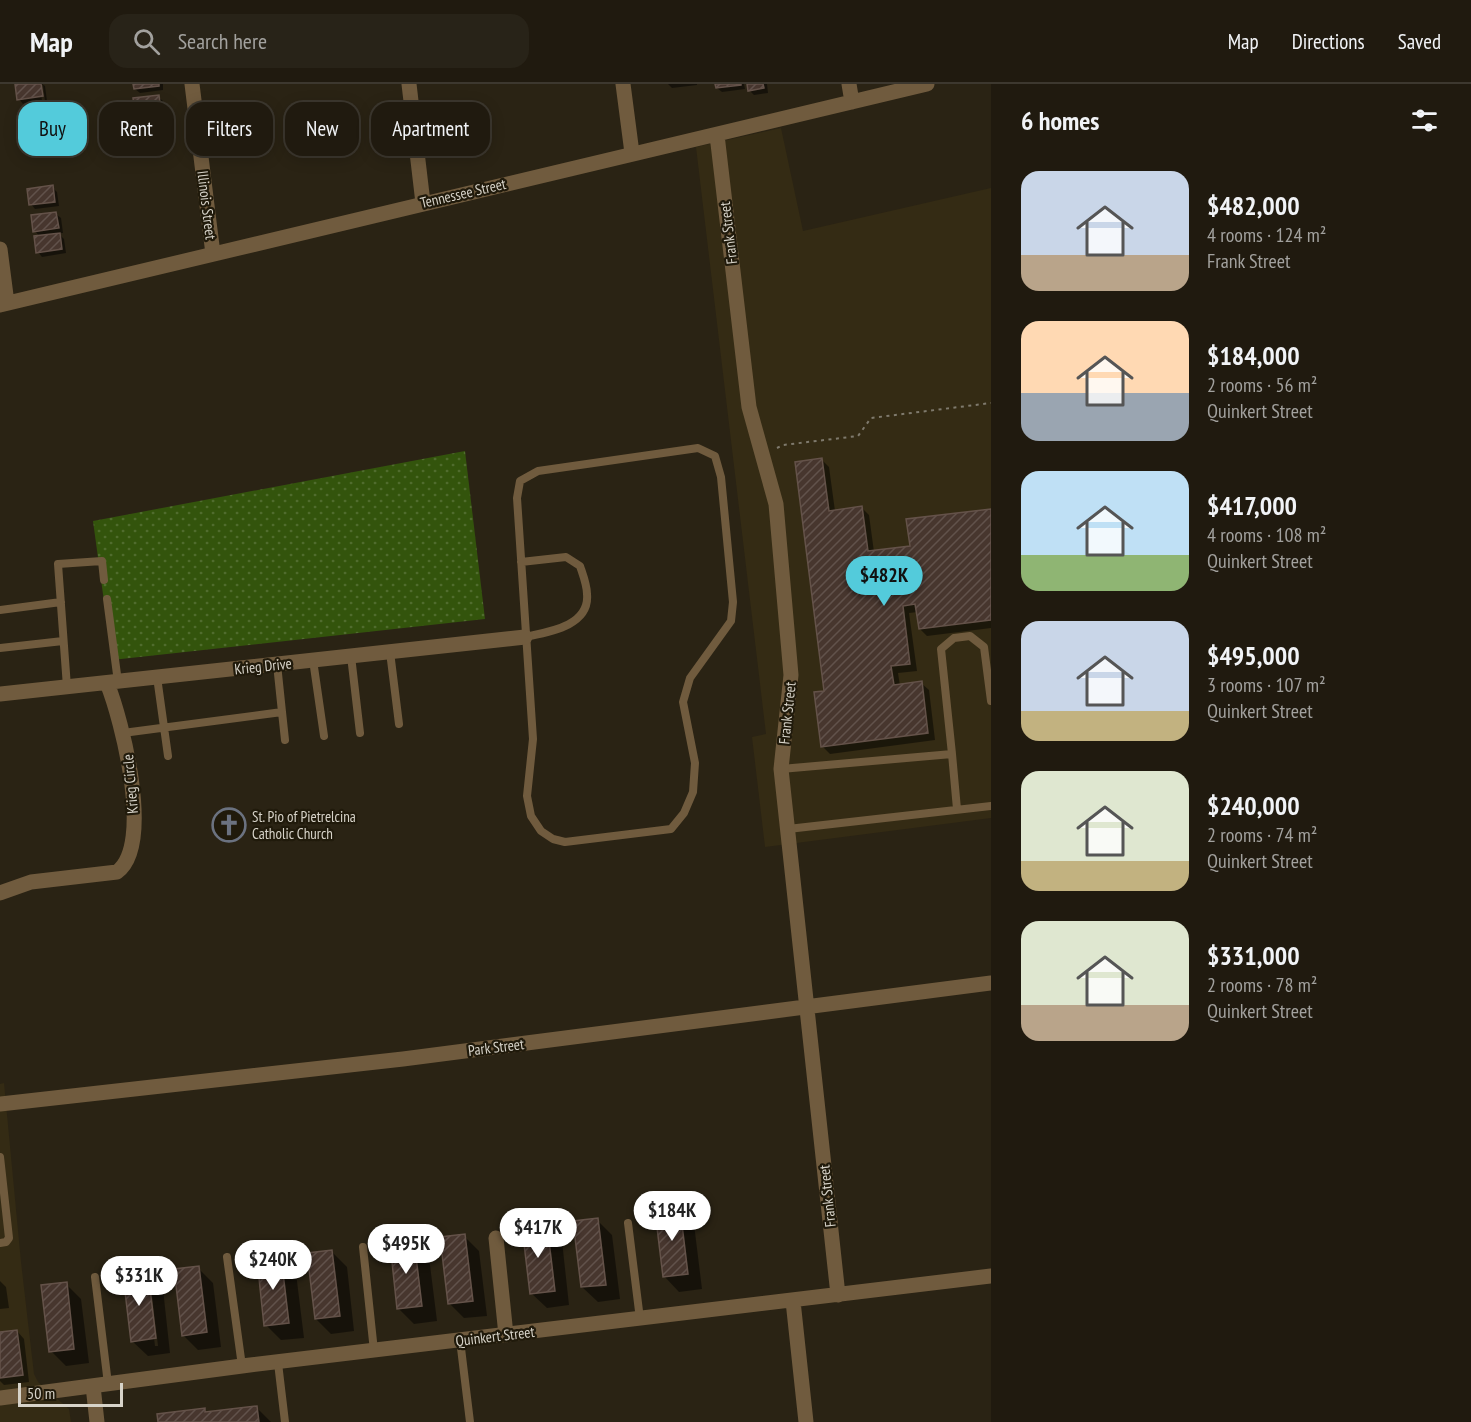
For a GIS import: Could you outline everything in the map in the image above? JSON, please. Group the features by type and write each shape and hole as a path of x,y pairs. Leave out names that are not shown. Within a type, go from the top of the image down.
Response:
{"street":[{"name":"Illinois Street","path":"192,84 213,254"},
{"path":"409,84 423,203"},
{"path":"623,84 632,153"},
{"path":"849,84 852,102"},
{"name":"Tennessee Street","path":"4,304 927,84"},
{"name":"Frank Street","path":"717,135 749,407 776,504 791,675 781,769 838,1295"},
{"path":"0,249 4,304"},
{"name":"Krieg Drive","path":"0,694 525,637"},
{"name":"Krieg Circle","path":"0,894 31,882 117,872 124,867 131,846 134,805 123,733 112,682"},
{"name":"Park Street","path":"0,1104 403,1059 991,984"},
{"path":"496,1238 506,1335"},
{"name":"Quinkert Street","path":"0,1398 242,1366 991,1276"},
{"path":"793,1301 806,1422"},
{"path":"98,1422 101,1385"}],"lane":[{"path":"698,448 715,456 721,477 732,591 731,621 690,678 683,702 695,763 693,792 684,813 671,829 565,842 553,839 541,831 531,816 527,796 533,739 520,562 517,498 520,481 538,471 698,448"},
{"path":"520,562 566,557 580,566 588,594 585,610 573,623 550,632 525,637"},
{"path":"67,687 58,564 102,561 104,580"},
{"path":"107,599 112,682"},
{"path":"0,610 61,602"},
{"path":"957,809 941,649 954,638 970,636 984,647 991,701"},
{"path":"0,648 63,641"},
{"path":"390,652 399,723"},
{"path":"351,656 360,733"},
{"path":"313,660 324,736"},
{"path":"277,664 285,740"},
{"path":"157,677 168,756"},
{"path":"123,733 282,712"},
{"path":"781,769 952,754"},
{"path":"788,829 991,806"},
{"path":"0,1156 9,1238 6,1242 0,1243"},
{"path":"628,1223 640,1319"},
{"path":"363,1247 374,1351"},
{"path":"227,1257 242,1366"},
{"path":"95,1277 101,1385"},
{"path":"460,1340 470,1422"},
{"path":"278,1363 285,1422"}],"path":[{"path":"763,455 783,445 858,436 871,418 991,402"}],"shaded area":[{"path":"781,128 803,231 991,188 991,818 765,847 752,737 766,734 696,147"},
{"path":"4,1083 34,1374 38,1382 69,1409 71,1422 0,1422 0,1084"}],"green space":[{"path":"465,451 485,619 112,660 93,521"}],"building":[{"path":"15,84 41,84 43,96 17,100"},
{"path":"133,84 159,84 159,86 134,89"},
{"path":"715,84 741,84 741,85 716,88"},
{"path":"747,84 763,84 764,88 748,91"},
{"path":"159,95 160,102 133,102 133,98"},
{"path":"53,185 55,202 29,205 27,189"},
{"path":"56,212 59,228 33,232 31,215"},
{"path":"60,233 62,249 36,253 34,236"},
{"path":"822,458 829,511 862,506 868,551 910,546 906,519 991,509 991,620 919,629 915,604 903,606 910,664 891,666 894,685 922,681 928,733 821,747 814,692 824,691 795,462"},
{"path":"680,1208 688,1274 663,1277 655,1211"},
{"path":"598,1218 606,1285 581,1287 573,1221"},
{"path":"547,1224 555,1291 530,1294 522,1227"},
{"path":"465,1234 473,1301 448,1304 440,1237"},
{"path":"414,1240 422,1306 397,1309 390,1243"},
{"path":"332,1250 340,1316 315,1319 307,1253"},
{"path":"281,1256 289,1323 264,1326 257,1259"},
{"path":"199,1266 207,1332 182,1336 174,1269"},
{"path":"148,1272 156,1338 131,1342 123,1275"},
{"path":"67,1282 74,1349 49,1352 41,1285"},
{"path":"17,1330 23,1375 0,1378 0,1332"},
{"path":"257,1406 259,1422 158,1422 157,1414 205,1408 205,1412"}],"place":[{"name":"St. Pio of Pietrelcina Catholic Church","path":"229,825"}]}
